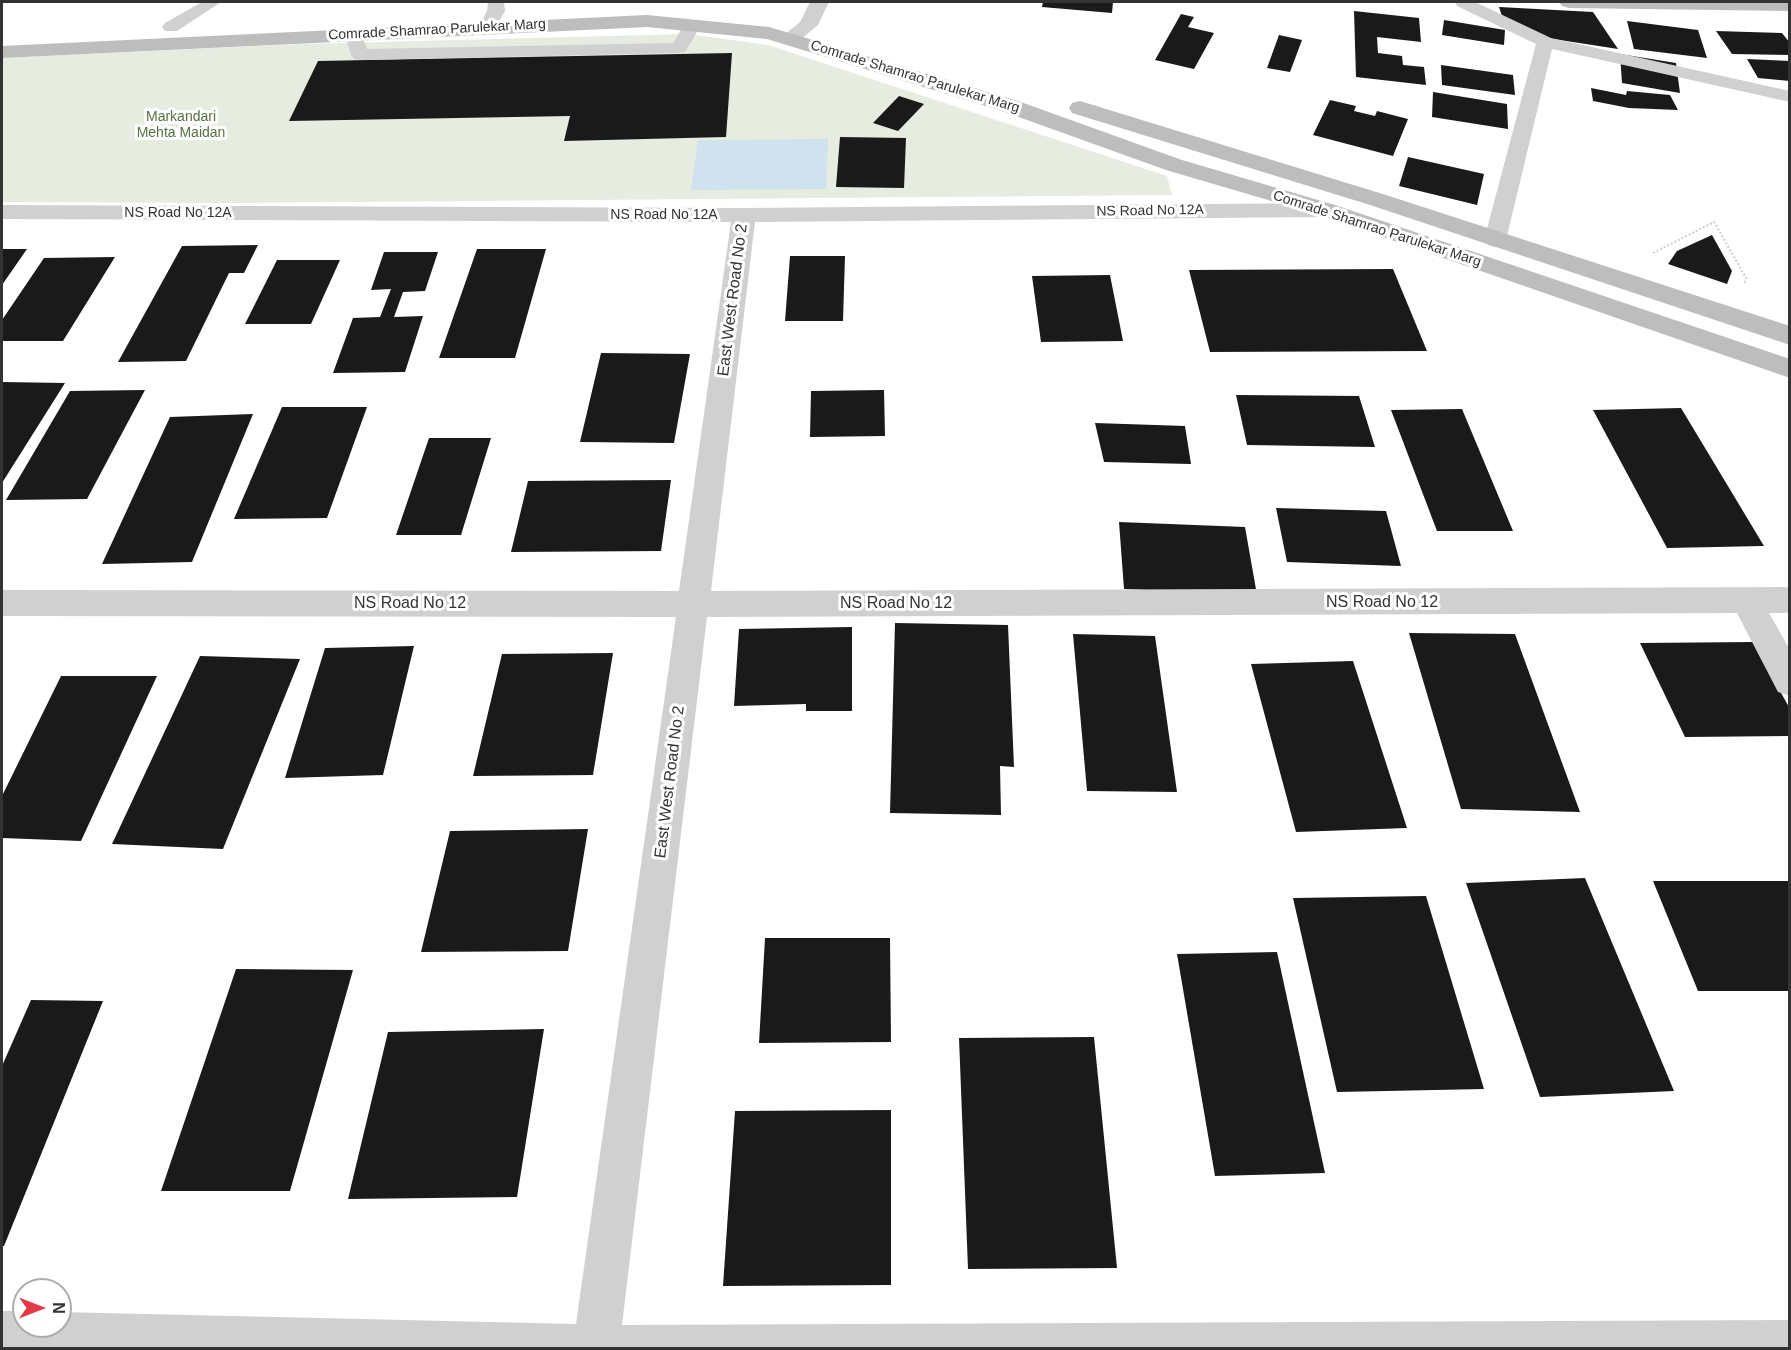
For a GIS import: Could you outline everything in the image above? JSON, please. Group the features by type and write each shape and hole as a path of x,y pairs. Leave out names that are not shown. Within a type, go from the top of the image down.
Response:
{"street":[{"path":"789,39 808,25 819,2"},
{"path":"1569,2 1790,5"},
{"name":"Comrade Shamrao Parulekar Marg","path":"2,34 644,7 742,15 808,25 1367,196 1790,336"},
{"name":"Comrade Shamrao Parulekar Marg","path":"2,52 354,34 493,14 647,21 769,33 1010,106 1174,165 1327,210 1790,369"},
{"name":"NS Road No 12A","path":"2,212 744,215 1327,210"},
{"name":"East West Road No 2","path":"596,1348 744,215"},
{"name":"NS Road No 12","path":"2,603 693,604 1747,602 1790,600"},
{"path":"1747,602 1790,682"},
{"path":"2,1334 596,1348 1790,1343"}],"lane":[{"path":"171,27 213,2"},
{"path":"1463,2 1545,42 1790,97"},
{"path":"354,34 360,55 679,48 693,25"},
{"path":"1495,240 1545,42"}],"path":[{"path":"1634,285 1654,251 1714,222 1746,278 1734,318"}],"green space":[{"name":"Markandari Mehta Maidan","path":"688,34 768,45 1167,176 1172,195 231,203 2,202 2,58 301,44"}],"water":[{"path":"828,139 826,189 691,190 698,140"}],"building":[{"path":"1043,2 1113,2 1112,13 1042,7"},
{"path":"1499,7 1593,12 1618,49 1547,38 1502,16"},
{"path":"1354,11 1419,18 1421,42 1377,37 1378,53 1402,56 1403,65 1424,67 1426,85 1356,77"},
{"path":"1181,14 1194,17 1188,27 1214,33 1194,69 1155,60"},
{"path":"1444,20 1505,30 1504,45 1442,35"},
{"path":"1627,21 1698,30 1707,58 1634,49"},
{"path":"1716,31 1782,33 1790,43 1790,55 1732,54"},
{"path":"1279,35 1302,40 1290,72 1267,68"},
{"path":"732,53 726,137 564,141 570,116 289,121 318,61"},
{"path":"1620,54 1676,63 1680,93 1622,83"},
{"path":"1747,59 1790,61 1790,81 1758,78"},
{"path":"1441,65 1513,75 1515,95 1442,85"},
{"path":"1591,88 1626,95 1627,91 1670,95 1678,110 1629,108 1593,101"},
{"path":"1433,92 1507,104 1508,129 1432,117"},
{"path":"899,96 924,104 898,131 873,123"},
{"path":"1330,100 1356,106 1354,111 1375,116 1377,111 1408,119 1393,156 1313,135"},
{"path":"840,137 906,138 904,188 836,187"},
{"path":"1408,157 1484,174 1477,205 1399,186"},
{"path":"1712,235 1732,271 1727,284 1668,264 1677,251"},
{"path":"258,245 244,273 229,273 186,361 118,362 182,246"},
{"path":"2,249 27,249 2,285"},
{"path":"477,249 546,249 515,358 439,358"},
{"path":"384,252 438,252 425,291 403,292 394,317 423,316 405,372 333,373 353,318 380,317 391,289 371,290"},
{"path":"790,256 845,256 843,321 785,321"},
{"path":"115,257 63,341 2,341 2,320 44,258"},
{"path":"277,260 340,260 311,324 245,324"},
{"path":"1393,269 1427,351 1210,352 1189,270"},
{"path":"1110,275 1123,341 1041,342 1032,276"},
{"path":"601,353 690,354 674,443 580,442"},
{"path":"2,382 65,383 2,483"},
{"path":"145,390 87,499 6,500 70,391"},
{"path":"884,390 885,436 810,437 811,391"},
{"path":"1236,395 1359,396 1375,447 1247,445"},
{"path":"282,407 367,407 327,518 234,519"},
{"path":"1681,408 1764,546 1667,548 1593,410"},
{"path":"1462,409 1513,531 1437,531 1391,410"},
{"path":"253,414 192,562 102,564 170,417"},
{"path":"1095,423 1185,426 1191,464 1104,462"},
{"path":"429,438 491,438 461,535 396,535"},
{"path":"671,480 661,551 511,552 528,481"},
{"path":"1276,508 1386,511 1401,566 1287,562"},
{"path":"1119,522 1245,527 1257,595 1124,589"},
{"path":"895,623 1008,625 1014,767 1000,766 1001,815 890,813"},
{"path":"852,627 852,711 806,711 806,704 734,706 739,629"},
{"path":"1409,633 1515,634 1580,812 1461,809"},
{"path":"1073,634 1155,636 1177,792 1087,791"},
{"path":"1753,642 1790,709 1790,736 1685,737 1640,643"},
{"path":"414,646 383,775 285,778 325,648"},
{"path":"613,653 593,775 473,776 502,654"},
{"path":"200,656 300,659 223,849 112,844"},
{"path":"1353,661 1407,828 1296,832 1251,664"},
{"path":"61,676 157,676 81,841 2,838 2,796"},
{"path":"588,829 568,951 421,952 450,831"},
{"path":"1585,878 1674,1091 1540,1097 1466,883"},
{"path":"1653,881 1790,881 1790,991 1698,991"},
{"path":"1426,896 1484,1089 1337,1092 1293,898"},
{"path":"765,938 890,938 891,1042 759,1043"},
{"path":"1277,952 1325,1173 1215,1176 1177,954"},
{"path":"236,969 353,970 290,1191 161,1191"},
{"path":"31,1000 103,1001 4,1246 2,1246 2,1066"},
{"path":"544,1029 517,1197 348,1199 388,1032"},
{"path":"1094,1037 1117,1268 968,1269 959,1038"},
{"path":"891,1110 891,1285 723,1286 735,1111"}]}
